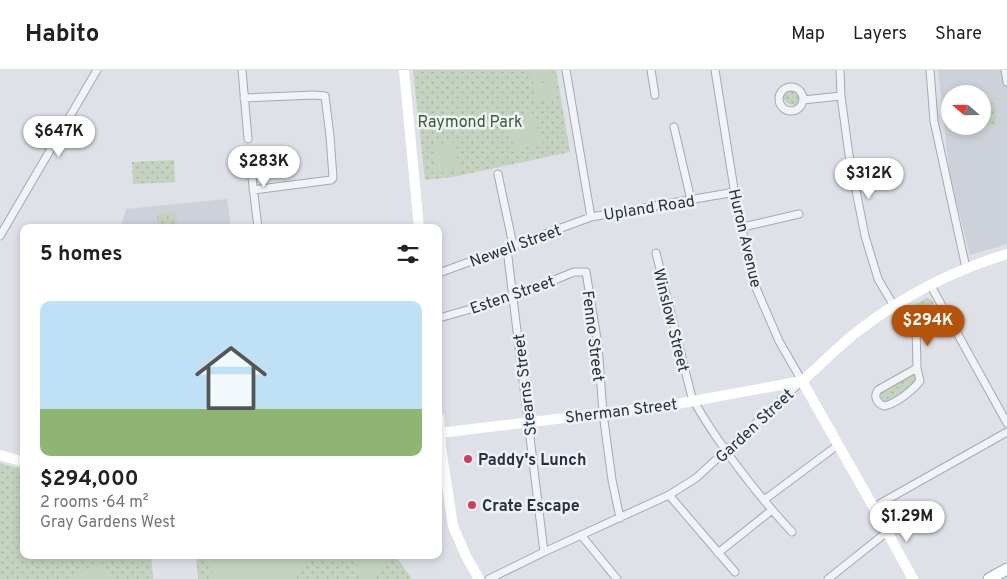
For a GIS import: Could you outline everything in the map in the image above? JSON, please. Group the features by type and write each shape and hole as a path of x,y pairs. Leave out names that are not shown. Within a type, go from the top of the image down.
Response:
{"main road":[{"path":"989,579 1007,569"}],"street":[{"path":"0,236 97,70"},
{"path":"242,70 248,139"},
{"path":"404,70 419,224"},
{"name":"Upland Road","path":"566,70 591,216 735,192"},
{"path":"651,70 655,95"},
{"name":"Huron Avenue","path":"715,70 735,192 753,281 780,341 913,579"},
{"path":"840,70 841,96 865,236 878,279 896,305 916,326 919,382 891,404 884,406 877,401 878,390 917,368"},
{"path":"930,70 934,121 966,268"},
{"path":"1005,70 1007,82"},
{"path":"244,98 314,94 325,96 333,178 329,181 253,190"},
{"path":"802,100 841,96"},
{"path":"674,127 691,200"},
{"path":"249,152 257,224"},
{"name":"Stearns Street","path":"498,174 510,247 513,297 544,552"},
{"path":"743,227 799,214"},
{"name":"Newell Street","path":"442,272 591,216"},
{"name":"Winslow Street","path":"656,253 694,402 726,452 792,532"},
{"name":"Garden Street","path":"489,579 581,534 669,495 696,478 726,452 847,340 896,305 966,268 1007,254"},
{"name":"Esten Street","path":"442,317 513,297 574,272 586,272"},
{"name":"Fenno Street","path":"586,272 598,345 603,413 620,518"},
{"path":"931,286 1007,423"},
{"path":"916,326 945,311"},
{"name":"Sherman Street","path":"442,433 694,402 802,381"},
{"path":"874,507 1007,432"},
{"path":"764,500 838,445"},
{"path":"442,446 454,526 466,556 479,579"},
{"path":"0,455 20,461"},
{"path":"669,495 735,572"},
{"path":"718,553 772,510"},
{"path":"828,579 887,532"},
{"path":"581,534 617,579"}],"shaded area":[{"path":"938,70 1007,70 1007,244 970,255 950,177 945,135 991,135 991,85 941,85 941,97"},
{"path":"227,199 231,224 121,224 126,209"}],"green space":[{"name":"Raymond Park","path":"413,70 556,70 570,152 453,177 425,180"},
{"path":"530,70 552,70 554,79 533,83"},
{"path":"554,81 557,97 536,100 533,85"},
{"path":"785,89 791,90 799,96 800,100 797,105 790,104 784,100 782,96"},
{"path":"991,103 994,103 997,126 991,126"},
{"path":"528,116 536,118 540,141 546,145 543,150 537,145 517,149 513,144 511,134 514,125 517,121"},
{"path":"455,142 459,170 436,173 433,145"},
{"path":"174,160 175,182 133,184 132,162"},
{"path":"176,213 177,224 158,224 157,214"},
{"path":"927,298 932,300 937,311 921,318 911,314 909,307"},
{"path":"915,374 918,379 897,399 887,403 881,399 880,395 884,389"},
{"path":"0,463 20,469 20,559 151,559 153,579 0,579"},
{"path":"196,559 398,559 412,579 198,579"},
{"path":"210,559 312,559 295,579 213,579"},
{"path":"365,559 381,559 387,569 368,579 360,579 353,566"},
{"path":"104,565 110,579 66,579 86,570"}],"place":[{"name":"Paddy's Lunch","path":"468,459"},
{"name":"Crate Escape","path":"472,505"}]}
